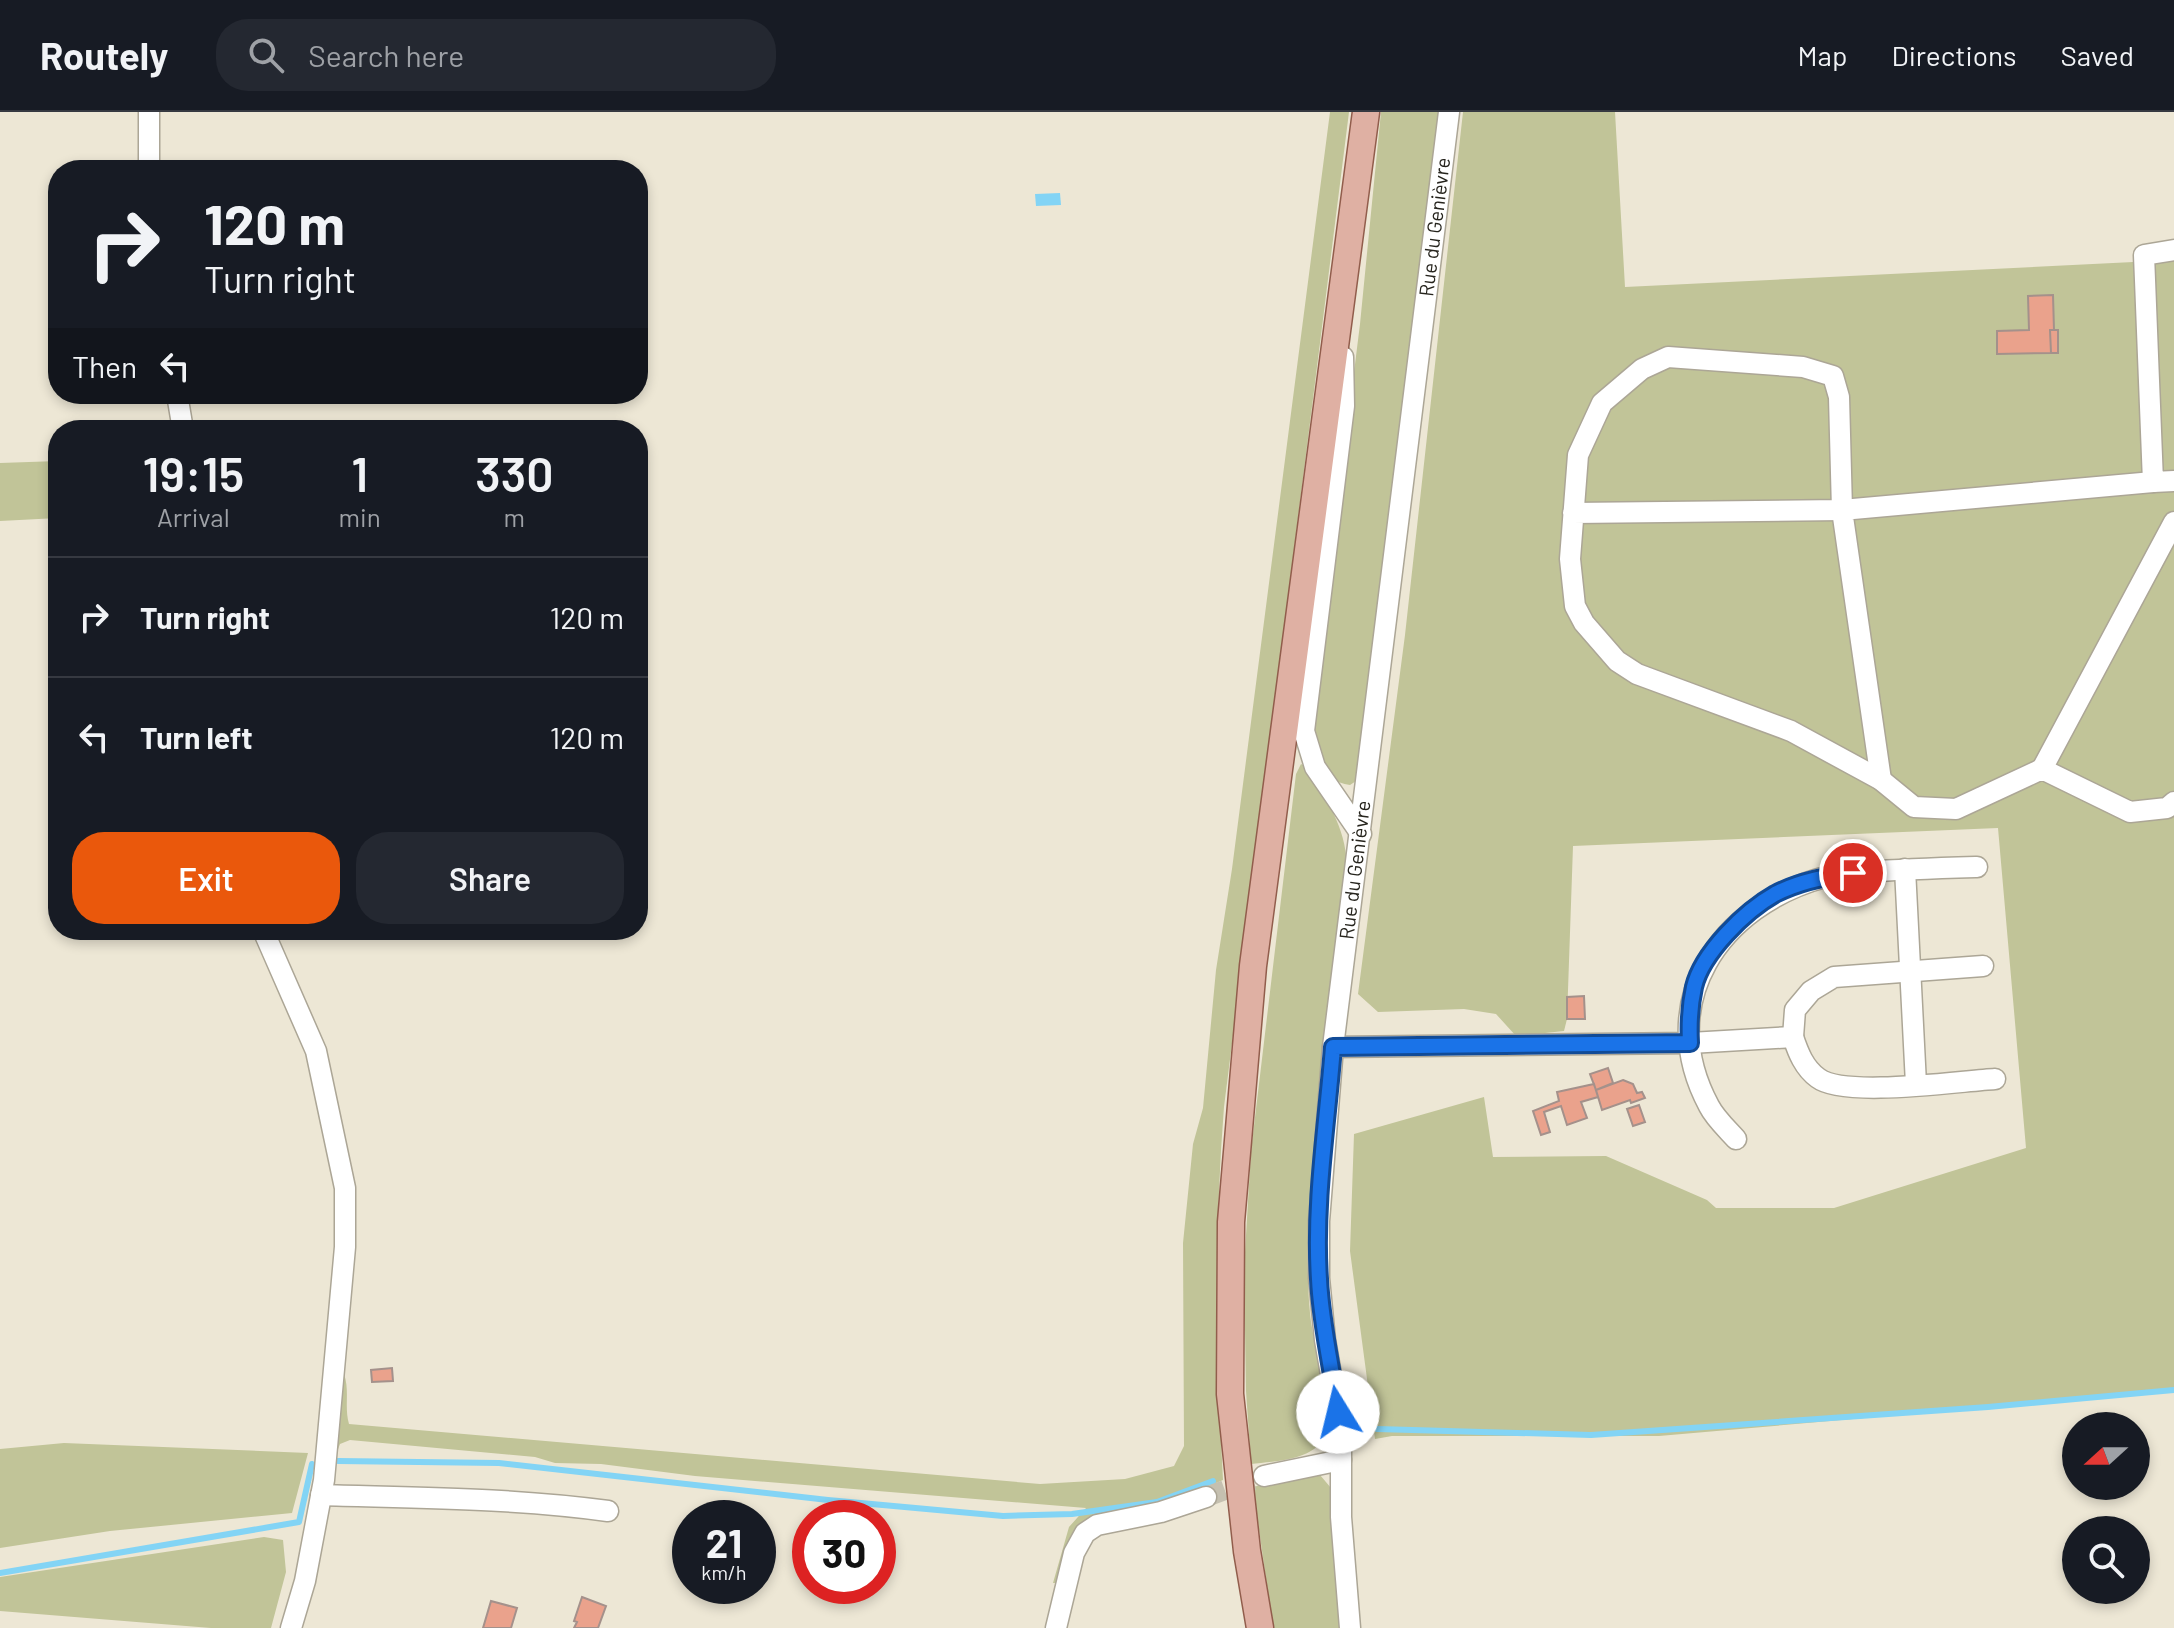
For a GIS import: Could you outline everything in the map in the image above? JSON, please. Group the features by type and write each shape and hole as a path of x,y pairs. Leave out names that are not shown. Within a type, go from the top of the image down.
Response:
{"main road":[{"path":"1260,1628 1247,1551 1230,1394 1231,1222 1253,966 1366,112"}],"street":[{"path":"149,112 149,160"},
{"name":"Rue du Genièvre","path":"1350,1628 1341,1517 1341,1432 1325,1340 1319,1278 1319,1221 1333,1047 1449,112"},
{"path":"2153,482 2144,255 2174,250"},
{"path":"1343,291 1344,406 1304,731 1315,767 1361,834"},
{"path":"1881,780 1842,510 1839,397 1833,376 1803,367 1668,357 1642,369 1602,403 1578,455 1573,513 1570,559 1575,606 1584,623 1617,661 1637,674 1791,731 1881,780 1914,807 1956,809 2042,769 2174,522"},
{"path":"1573,513 1842,510 2174,481"},
{"path":"2042,769 2130,812 2167,808 2174,802"},
{"path":"1736,1139 1710,1109 1697,1079 1689,1018 1695,984 1712,951 1733,926 1775,894 1827,876 1977,867"},
{"path":"1905,869 1916,1084"},
{"path":"267,940 316,1051 345,1188 344,1262 323,1488 305,1581 291,1628"},
{"path":"1983,966 1834,977 1811,991 1795,1010 1793,1037 1802,1061 1819,1080 1842,1086 1872,1088 1995,1079"},
{"path":"1333,1047 1690,1043 1793,1037"},
{"path":"1264,1476 1341,1460"},
{"path":"323,1488 608,1511"},
{"path":"1056,1628 1074,1553 1085,1533 1097,1525 1161,1512 1206,1497"}],"green space":[{"path":"1330,112 1349,112 1224,1107 1217,1294 1223,1480 1168,1504 1089,1519 1071,1539 1058,1583 1053,1583 1069,1527 1086,1508 695,1476 350,1440 340,1444 335,1457 344,1374 349,1424 1040,1484 1125,1479 1174,1466 1184,1446 1183,1243 1193,1144 1203,1108 1216,970 1232,869"},
{"path":"1381,112 1439,112 1359,779 1350,785 1340,783 1326,771 1310,726 1360,324"},
{"path":"1463,112 1615,112 1625,287 2174,260 2174,1391 1659,1436 1392,1436 1375,1439 1350,1251 1354,1134 1484,1097 1493,1157 1606,1156 1707,1200 1716,1208 1834,1208 2026,1148 1998,828 1573,846 1567,1019 1564,1031 1516,1036 1496,1014 1464,1009 1378,1012 1358,994 1405,635"},
{"path":"48,461 48,519 0,521 0,463"},
{"path":"1301,764 1308,768 1334,814 1343,838 1347,865 1308,1229 1310,1313 1328,1424 1321,1443 1304,1455 1251,1464 1244,1269 1251,1151 1296,774"},
{"path":"64,1443 308,1453 292,1513 110,1531 0,1548 0,1449"},
{"path":"1304,1474 1320,1475 1331,1488 1339,1628 1273,1628 1253,1487"},
{"path":"264,1537 283,1540 286,1572 271,1628 211,1628 0,1611 0,1577"}],"water":[{"path":"1060,193 1061,205 1036,206 1035,194"}],"building":[{"path":"2053,295 2051,353 1997,354 1997,331 2029,330 2028,296"},
{"path":"2050,330 2058,330 2058,353 2051,353"},
{"path":"1584,996 1585,1019 1567,1019 1567,997"},
{"path":"1608,1068 1613,1083 1596,1090 1590,1074"},
{"path":"1623,1080 1633,1084 1637,1093 1642,1092 1645,1098 1602,1110 1596,1090"},
{"path":"1594,1084 1598,1097 1581,1102 1587,1118 1567,1125 1561,1106 1544,1112 1550,1132 1541,1135 1533,1111 1559,1101 1557,1092"},
{"path":"1639,1105 1645,1122 1633,1126 1627,1109"},
{"path":"392,1368 393,1381 372,1382 371,1370"},
{"path":"582,1597 606,1606 598,1628 574,1628"},
{"path":"491,1601 517,1608 511,1628 483,1628"}],"waterway":[{"path":"1377,1429 1591,1435 1988,1407 2174,1390"},
{"path":"338,1461 499,1463 1003,1516 1072,1514 1157,1502 1213,1481"},
{"path":"0,1573 299,1522 312,1464"}],"tunnel":[{"path":"1206,1497 1264,1476"}],"route":[{"path":"1338,1412 1325,1340 1319,1278 1319,1221 1333,1047 1690,1043 1689,1018 1695,984 1712,951 1733,926 1775,894 1827,876 1853,873"}]}
